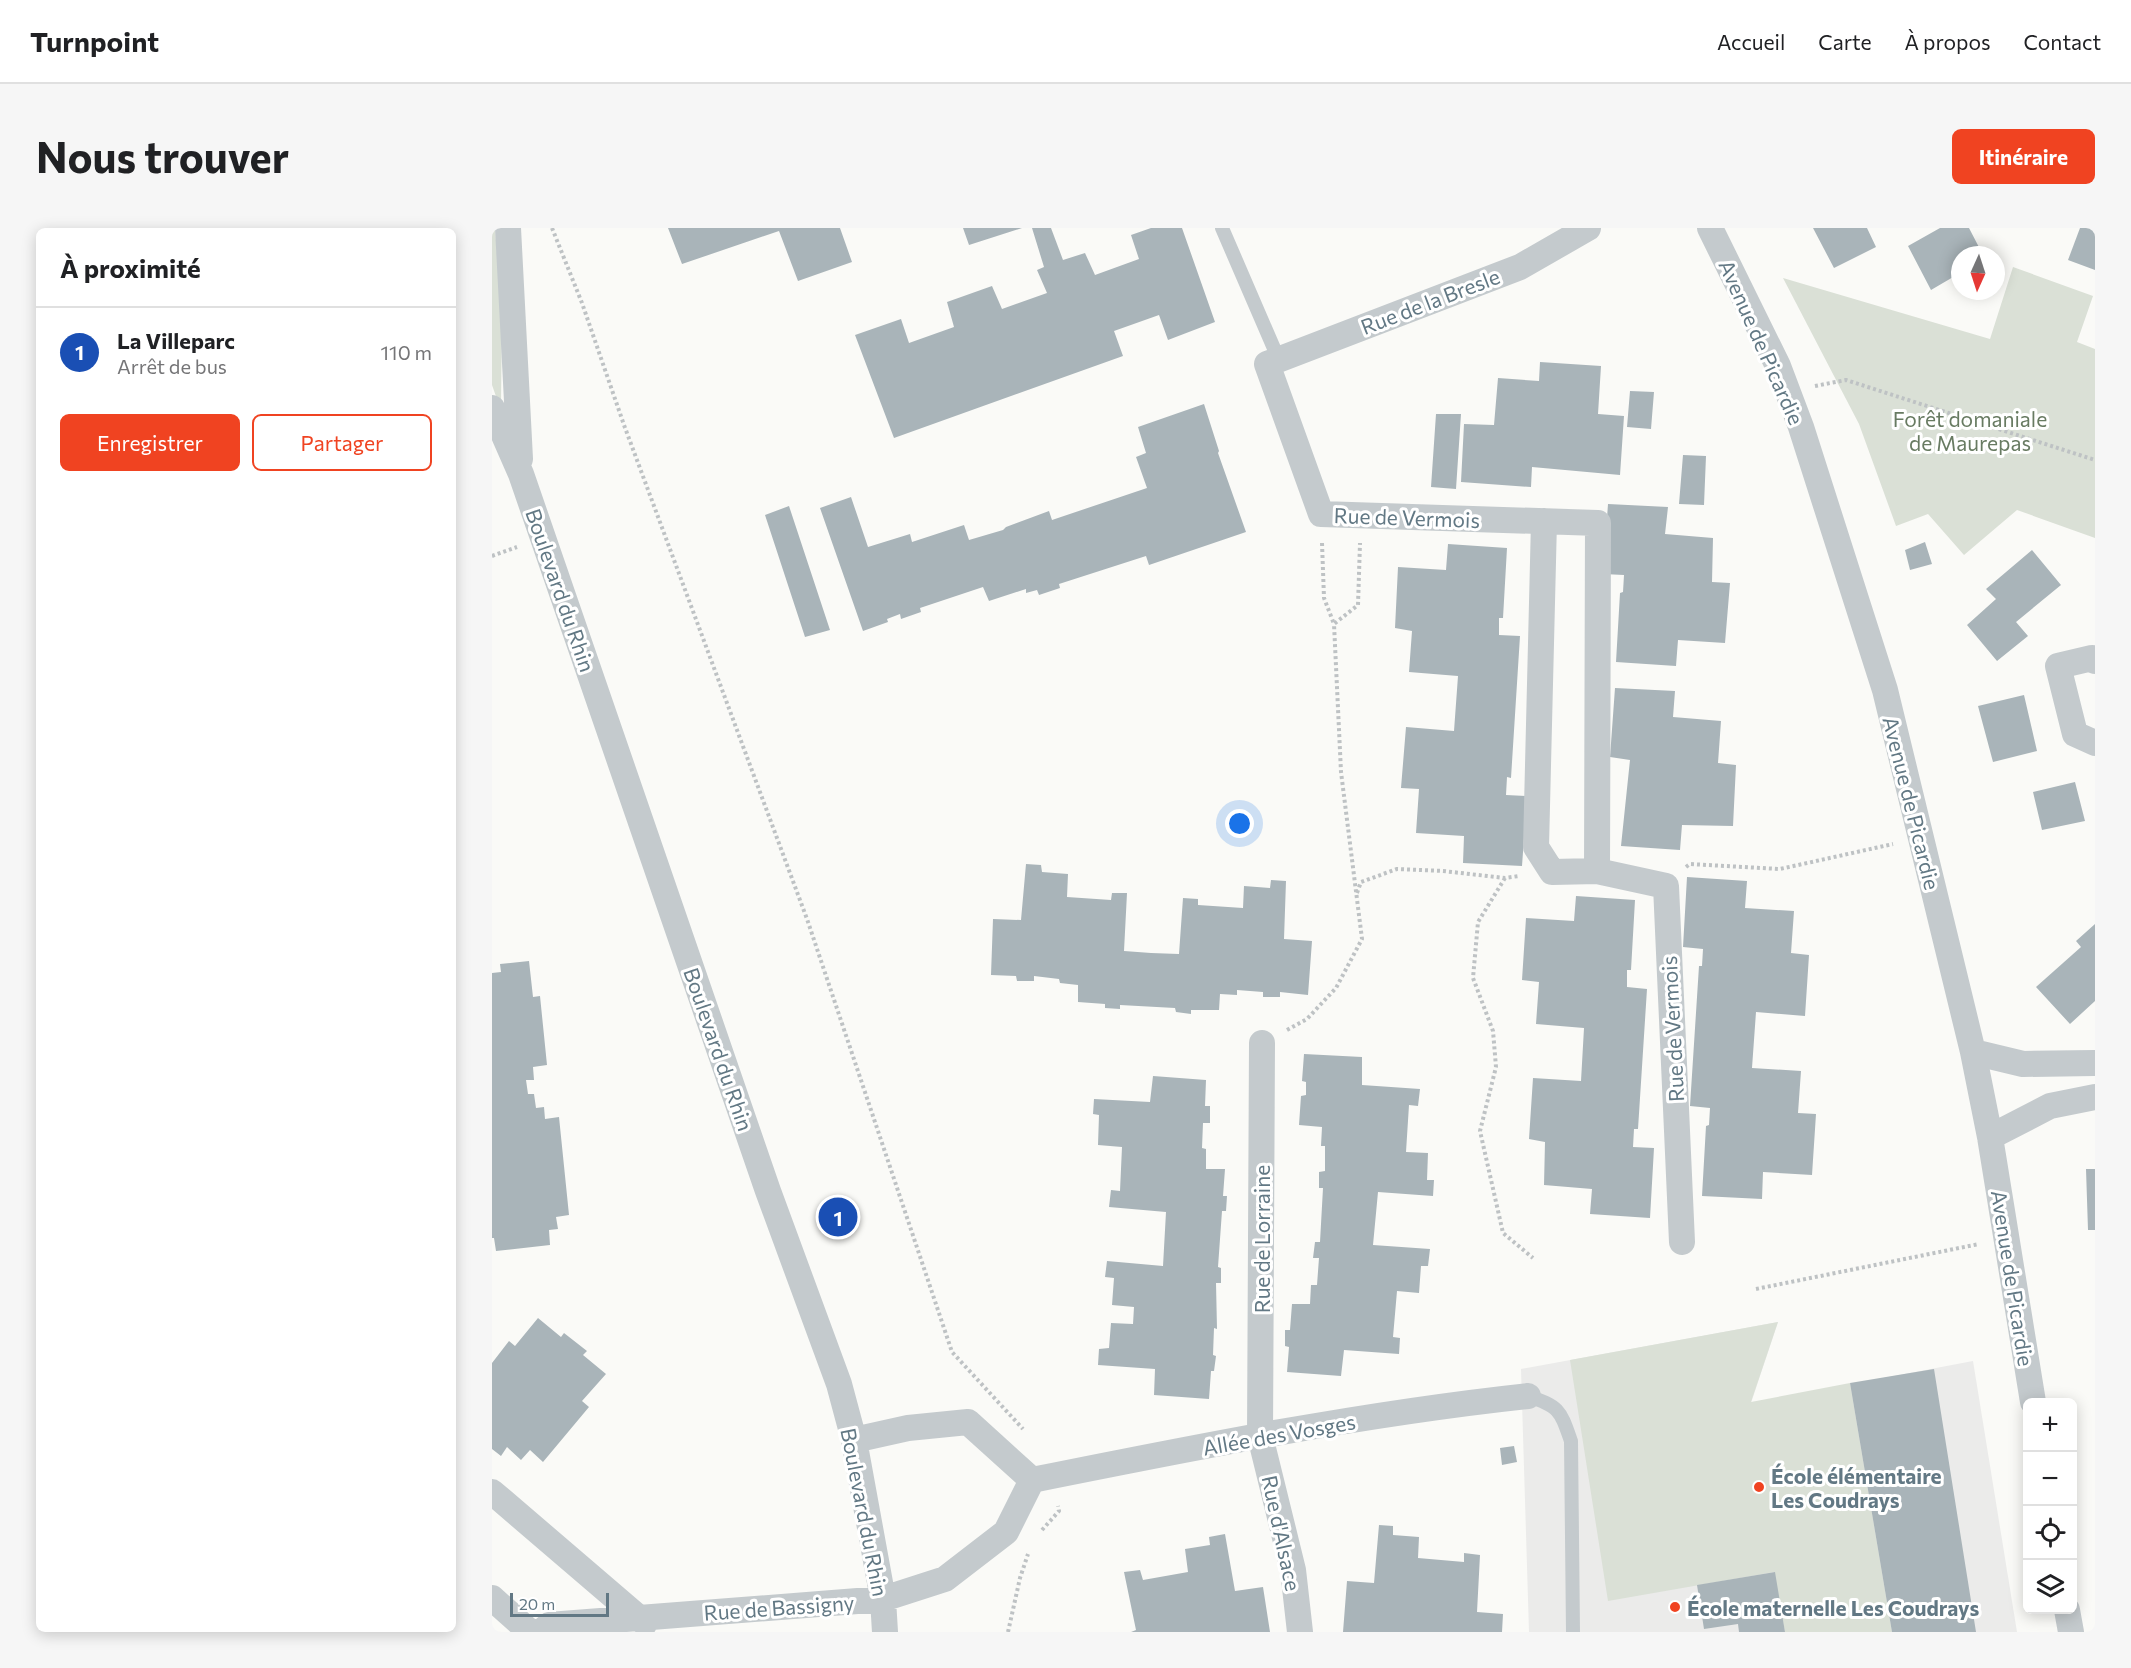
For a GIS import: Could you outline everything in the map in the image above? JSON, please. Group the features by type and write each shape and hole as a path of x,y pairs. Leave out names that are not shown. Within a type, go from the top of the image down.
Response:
{"street":[{"name":"Boulevard du Rhin","path":"508,228 521,474"},
{"name":"Rue de la Bresle","path":"1273,362 1520,267 1588,228"},
{"name":"Avenue de Picardie","path":"1710,228 1774,357 1801,427 1885,690 1973,1052 1990,1137 2032,1398"},
{"name":"Rue de Vermois","path":"1273,362 1321,514 1598,522 1597,871"},
{"name":"Boulevard du Rhin","path":"492,408 521,474 768,1191 839,1384 854,1440 883,1599 885,1632"},
{"path":"1544,521 1536,847 1552,872 1597,871 1665,886"},
{"path":"2095,661 2092,658 2058,666 2075,734 2095,743"},
{"name":"Rue de Vermois","path":"1665,886 1682,1242"},
{"name":"Rue de Lorraine","path":"1260,1436 1262,1043"},
{"path":"1973,1052 2023,1064 2095,1063"},
{"path":"1990,1137 2050,1106 2095,1097"},
{"name":"Allée des Vosges","path":"1040,1479 1260,1436 1467,1403 1528,1396"},
{"path":"854,1440 908,1428 968,1422 1040,1479"},
{"name":"Rue d'Alsace","path":"1260,1436 1293,1570 1300,1632"},
{"name":"Rue de Bassigny","path":"542,1632 549,1625 646,1625 883,1599 945,1580 1006,1532 1040,1479"},
{"path":"492,1492 646,1625"},
{"path":"492,1598 530,1632"},
{"path":"2068,1614 2071,1632"}],"lane":[{"path":"1222,228 1273,362"},
{"path":"1528,1396 1550,1403 1561,1413 1571,1441 1573,1632"}],"path":[{"path":"552,228 582,303 624,425 807,919 952,1352 1038,1445 1040,1479 1059,1511 1039,1534"},
{"path":"1788,394 1846,380 2095,460"},
{"path":"1262,1043 1307,1019 1336,988 1362,939 1341,772 1334,624 1324,598 1321,514"},
{"path":"1334,624 1358,605 1362,515"},
{"path":"1665,886 1690,864 1779,869 1921,838"},
{"path":"1356,893 1361,882 1397,868 1505,878 1552,872"},
{"path":"1505,878 1478,922 1473,978 1493,1031 1496,1067 1480,1131 1503,1233 1533,1257"},
{"path":"1756,1290 2006,1239"},
{"path":"1008,1632 1020,1578 1029,1551"}],"shaded area":[{"name":"École élémentaire Les Coudrays","path":"1778,1322 1751,1403 1973,1361 2017,1632 1529,1632 1521,1369"}],"green space":[{"path":"492,228 495,228 502,315 501,405 499,405 492,385"},
{"name":"Forêt domaniale de Maurepas","path":"2013,267 2093,296 2077,342 2095,349 2095,538 2017,510 1964,555 1928,514 1896,526 1859,424 1783,278 1990,339 2002,300 2005,300 2005,292"},
{"path":"1778,1322 1751,1402 1850,1383 1892,1632 1785,1632 1774,1572 1608,1601 1570,1360"}],"building":[{"path":"668,228 840,228 852,262 798,281 779,231 682,264"},
{"path":"963,228 1022,228 969,245"},
{"path":"1032,228 1051,228 1063,260 1085,253 1095,275 1139,259 1131,235 1151,228 1182,228 1215,322 1168,340 1159,315 1114,331 1123,356 894,438 855,335 901,319 909,343 954,327 947,302 992,286 1002,309 1047,293 1037,270 1044,267"},
{"path":"1813,228 1867,228 1876,247 1834,268"},
{"path":"1940,228 1969,228 1978,246 1951,246 1951,278 1931,290 1908,246"},
{"path":"2080,228 2095,228 2095,270 2068,260"},
{"path":"1540,362 1601,366 1598,414 1624,416 1620,475 1532,467 1531,487 1461,482 1464,424 1494,425 1498,378 1539,381"},
{"path":"1630,391 1654,392 1651,429 1627,427"},
{"path":"1204,404 1218,453 1246,532 1149,565 1146,556 1059,584 1060,588 1039,595 1037,590 1026,593 1026,589 989,601 983,587 920,608 921,612 901,619 900,614 887,619 888,622 863,631 820,508 851,497 868,547 910,534 912,542 964,525 969,540 1003,530 1049,511 1052,520 1147,488 1136,457 1146,453 1138,427"},
{"path":"1436,414 1461,414 1456,489 1431,487"},
{"path":"1683,455 1706,456 1704,505 1679,504"},
{"path":"1608,504 1668,507 1665,534 1713,538 1712,582 1730,583 1725,643 1678,640 1676,666 1616,662 1620,593 1623,592 1624,575 1603,574"},
{"path":"789,506 830,630 805,637 765,515"},
{"path":"1925,542 1932,564 1910,570 1905,550"},
{"path":"1448,544 1507,548 1503,618 1499,618 1499,635 1520,636 1511,778 1507,777 1506,795 1527,796 1522,866 1463,863 1464,836 1416,833 1419,789 1401,788 1406,727 1454,731 1458,676 1409,672 1412,631 1395,628 1398,567 1446,570"},
{"path":"2032,550 2061,585 2016,622 2028,636 1997,661 1967,625 1996,599 1986,589"},
{"path":"1615,688 1675,691 1673,717 1721,721 1718,763 1736,765 1733,826 1682,825 1680,850 1621,846 1630,760 1610,757"},
{"path":"2024,695 2037,751 1993,762 1978,706"},
{"path":"2075,782 2085,821 2042,830 2033,792"},
{"path":"1026,864 1041,865 1042,872 1068,874 1067,897 1111,900 1112,893 1127,893 1124,951 1151,953 1179,954 1183,898 1198,899 1198,905 1243,908 1244,886 1270,888 1271,880 1286,881 1284,939 1312,941 1308,995 1280,992 1280,997 1263,997 1263,992 1237,990 1237,995 1220,994 1219,1010 1191,1010 1191,1014 1176,1012 1175,1008 1120,1005 1120,1009 1105,1008 1105,1004 1078,1002 1078,985 1060,983 1059,979 1034,976 1034,981 1017,981 1016,976 991,975 993,919 1021,920"},
{"path":"1687,877 1747,881 1745,908 1794,911 1791,953 1809,955 1805,1016 1756,1012 1752,1068 1801,1071 1798,1113 1816,1114 1812,1175 1763,1172 1762,1199 1702,1196 1706,1126 1709,1125 1710,1108 1690,1106 1699,966 1702,966 1703,949 1683,947"},
{"path":"1576,896 1635,900 1631,970 1627,970 1627,987 1647,989 1638,1129 1634,1129 1633,1147 1654,1148 1650,1218 1590,1214 1592,1189 1544,1185 1545,1142 1529,1139 1533,1078 1581,1081 1584,1028 1536,1024 1539,982 1522,980 1526,918 1574,921"},
{"path":"2095,924 2095,1001 2070,1024 2036,987 2081,947 2076,941"},
{"path":"529,961 533,997 540,996 547,1065 533,1067 534,1080 526,1080 528,1094 534,1094 536,1108 544,1107 545,1119 559,1117 569,1215 556,1217 558,1229 549,1230 550,1245 496,1251 494,1238 492,1238 492,973 501,972 500,964"},
{"path":"1304,1054 1362,1057 1362,1085 1420,1089 1418,1106 1409,1105 1406,1152 1428,1153 1427,1180 1434,1180 1433,1196 1378,1192 1373,1245 1430,1249 1428,1266 1421,1266 1419,1293 1397,1291 1393,1337 1400,1338 1399,1354 1344,1350 1341,1376 1287,1372 1289,1347 1285,1346 1285,1330 1290,1330 1292,1304 1310,1304 1311,1285 1317,1285 1319,1258 1313,1258 1315,1242 1320,1242 1323,1188 1319,1188 1319,1172 1325,1171 1325,1146 1321,1146 1322,1127 1299,1125 1301,1096 1306,1095 1306,1082 1302,1081"},
{"path":"1153,1076 1206,1080 1205,1106 1210,1106 1210,1123 1203,1123 1202,1148 1206,1149 1206,1169 1225,1169 1223,1196 1227,1196 1226,1211 1222,1211 1218,1267 1221,1268 1221,1283 1216,1283 1217,1329 1214,1328 1213,1355 1216,1356 1214,1371 1211,1371 1209,1399 1154,1395 1155,1369 1098,1365 1099,1349 1109,1348 1111,1323 1133,1324 1134,1307 1112,1305 1114,1278 1105,1277 1107,1261 1163,1266 1166,1212 1109,1207 1111,1190 1120,1191 1122,1147 1098,1145 1099,1115 1093,1114 1094,1099 1150,1102"},
{"path":"2086,1169 2095,1169 2095,1230 2088,1230"},
{"path":"538,1318 561,1337 564,1333 587,1351 583,1355 606,1374 582,1401 589,1407 543,1462 530,1450 521,1460 507,1447 501,1456 492,1449 492,1363 509,1341 515,1346"},
{"path":"1934,1369 1976,1632 1892,1632 1850,1383"},
{"path":"1514,1446 1517,1462 1502,1465 1500,1448"},
{"path":"1379,1525 1393,1526 1393,1535 1419,1537 1418,1558 1464,1562 1464,1553 1480,1555 1477,1612 1503,1614 1502,1632 1343,1632 1347,1581 1374,1583"},
{"path":"1225,1534 1235,1591 1263,1587 1270,1632 1131,1632 1136,1630 1124,1572 1140,1570 1143,1580 1188,1572 1185,1549 1210,1545 1209,1537"},
{"path":"1775,1572 1785,1632 1739,1632 1738,1624 1704,1629 1697,1585"}],"place":[{"name":"La Villeparc","path":"838,1217"},
{"name":"École élémentaire Les Coudrays","path":"1759,1487"},
{"name":"École maternelle Les Coudrays","path":"1675,1607"}]}
